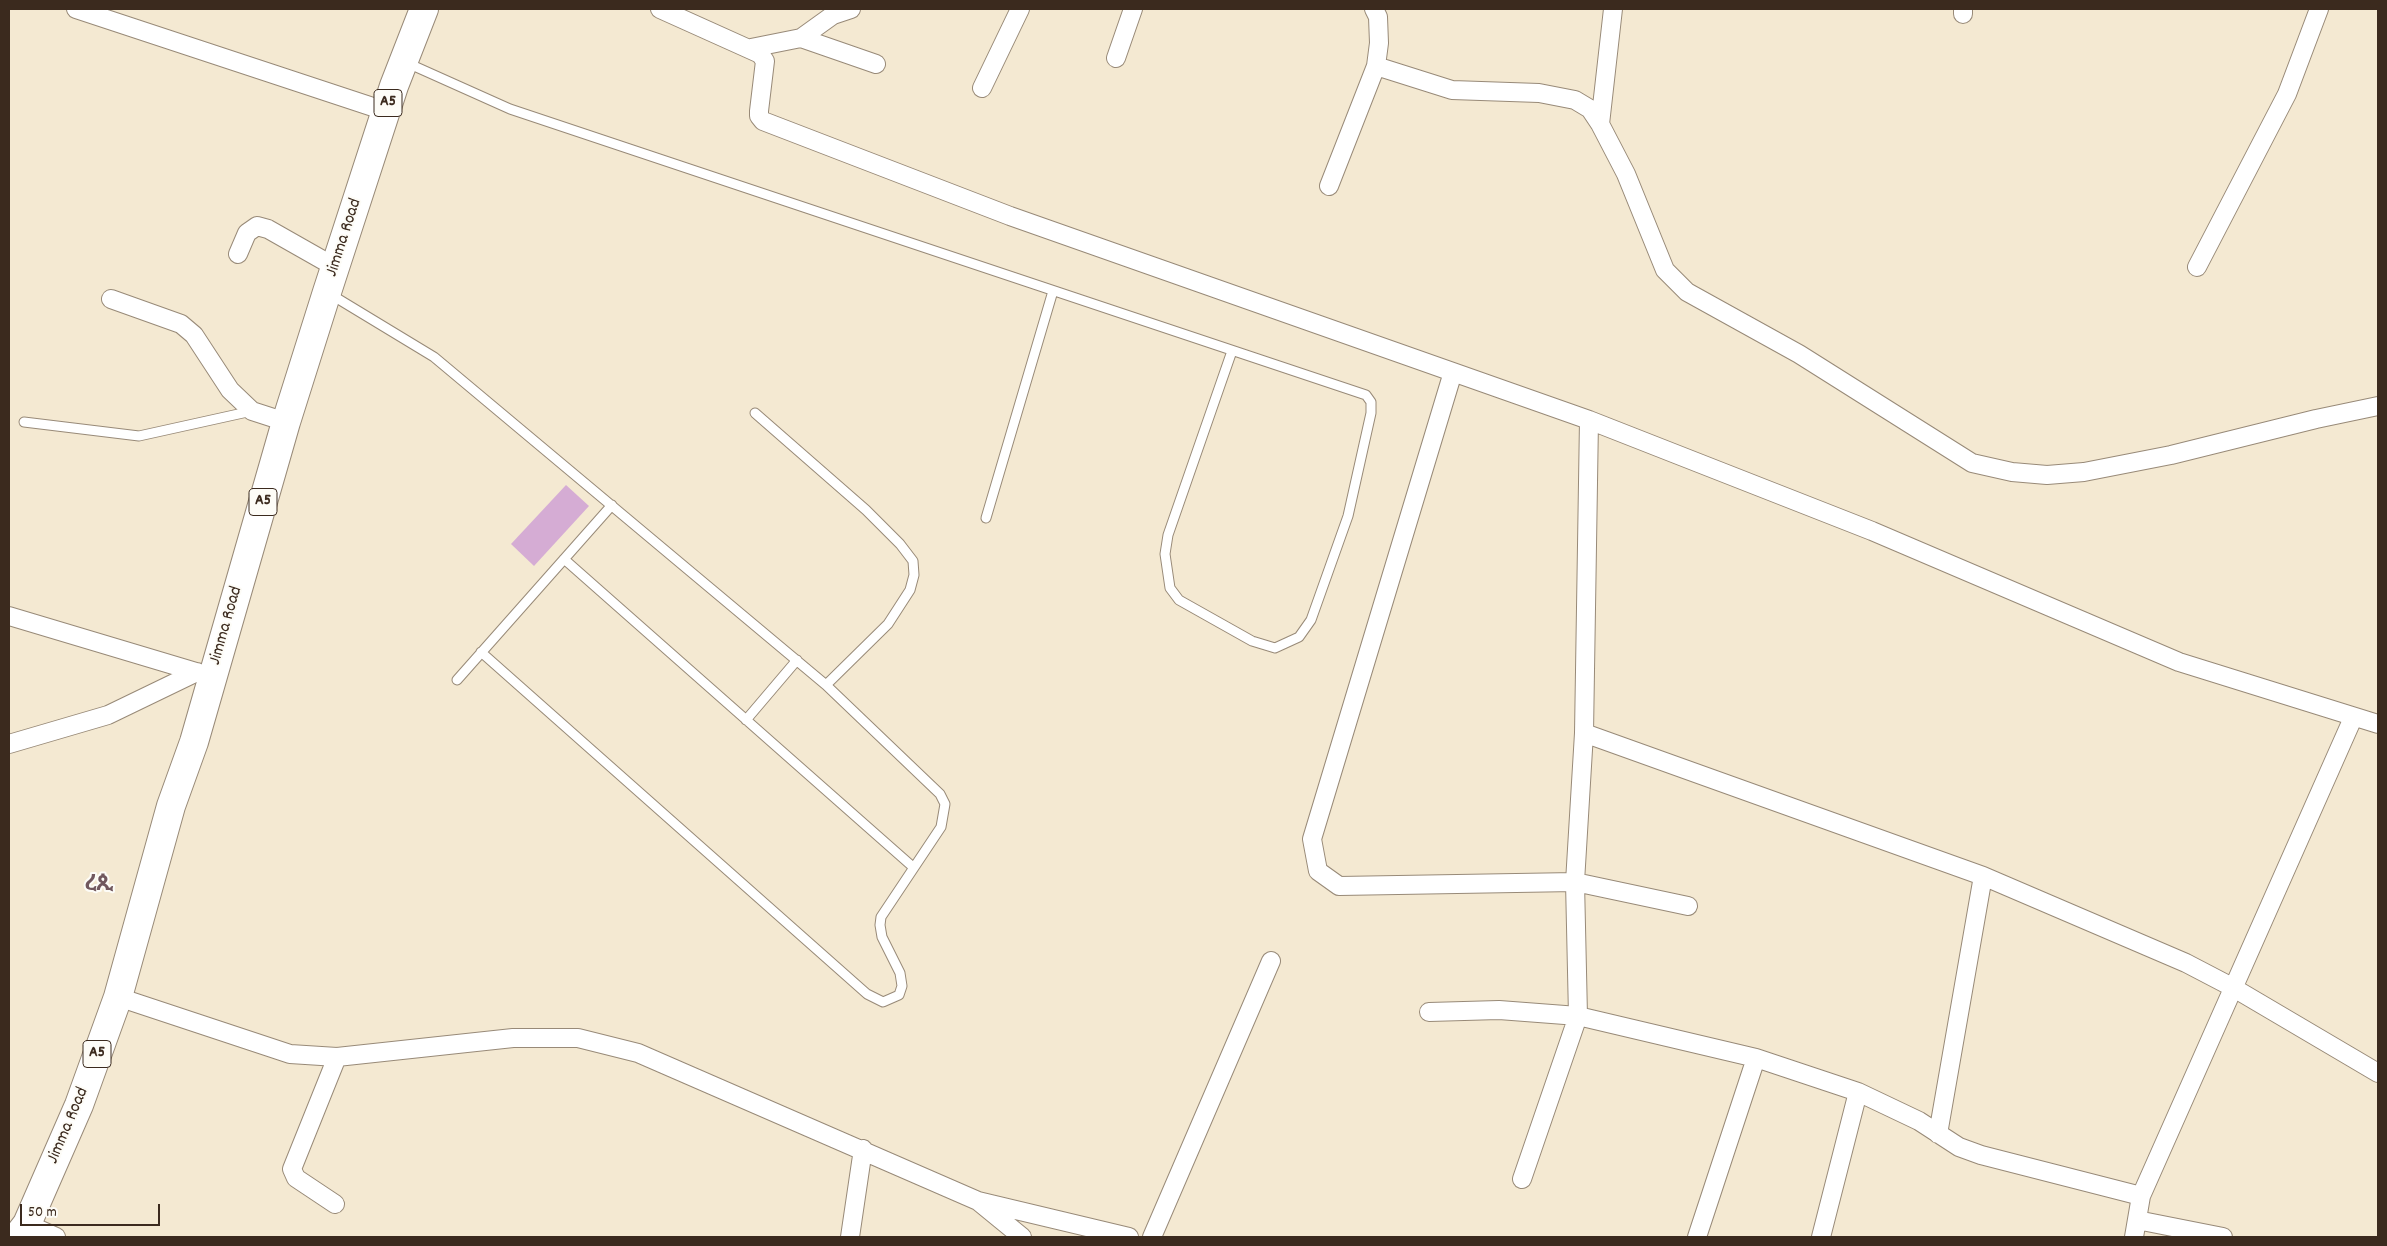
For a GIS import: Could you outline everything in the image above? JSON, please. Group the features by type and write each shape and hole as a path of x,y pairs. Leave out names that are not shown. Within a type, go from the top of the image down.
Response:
{"highway":[{"name":"Jimma Road","path":"22,1231 79,1105 118,997 157,863 171,806 194,742 205,675 385,111 424,9"}],"street":[{"path":"76,9 385,111"},
{"path":"660,9 752,48 760,54 765,61 759,111 759,116 763,122 1010,216 1589,420 1872,531 2179,662 2353,718 2378,724"},
{"path":"752,48 802,38 833,15 851,9"},
{"path":"982,88 1020,9"},
{"path":"1116,58 1133,9"},
{"path":"1329,186 1376,66 1379,43 1378,18 1374,9"},
{"path":"1600,124 1613,9"},
{"path":"2197,267 2287,94 2319,9"},
{"path":"802,38 876,64"},
{"path":"1376,66 1452,90 1539,93 1575,100 1590,109 1626,174 1665,270 1687,292 1799,354 1972,463 2012,472 2047,475 2084,472 2171,455 2316,419 2378,406"},
{"path":"238,254 247,233 257,226 268,229 331,280"},
{"path":"111,299 181,324 194,335 230,390 252,411 286,422"},
{"path":"1453,372 1312,839 1318,870 1339,886 1575,882 1688,906"},
{"path":"1522,1179 1578,1016 1575,882 1584,733 1589,420"},
{"path":"9,616 205,675"},
{"path":"9,744 108,716 205,675"},
{"path":"2223,1237 2136,1229 2141,1196 2232,987 2353,718"},
{"path":"1584,733 1983,876 2186,963 2232,987 2378,1073"},
{"path":"1938,1134 1983,876"},
{"path":"1152,1237 1271,961"},
{"path":"118,997 290,1054 337,1057 513,1038 578,1038 638,1053 863,1149 978,1201 1129,1237"},
{"path":"1429,1012 1499,1010 1578,1016 1756,1058 1858,1092 1919,1121 1959,1147 1982,1155 2141,1196"},
{"path":"335,1204 296,1178 292,1169 337,1057"},
{"path":"1697,1237 1756,1058"},
{"path":"1821,1237 1858,1092"},
{"path":"850,1237 863,1149"},
{"path":"978,1201 1022,1237"},
{"path":"22,1231 56,1237"}],"lane":[{"path":"403,61 510,109 1366,395 1371,402 1371,413 1348,516 1311,620 1299,637 1275,648 1252,641 1179,600 1170,588 1165,554 1168,534 1232,351"},
{"path":"331,280 434,357 797,660 826,685 940,794 945,804 941,827 881,917 882,937 900,973 902,986 899,995 883,1002 867,994 481,652"},
{"path":"986,518 1053,291"},
{"path":"24,422 139,436 252,411"},
{"path":"755,413 866,510 900,544 912,561 914,575 910,590 888,624 826,685"},
{"path":"457,680 612,505"},
{"path":"564,559 913,867"},
{"path":"746,720 797,660"}],"building":[{"path":"566,485 589,506 534,566 511,544"}],"district":[{"name":"ረጲ","path":"99,887"}]}
